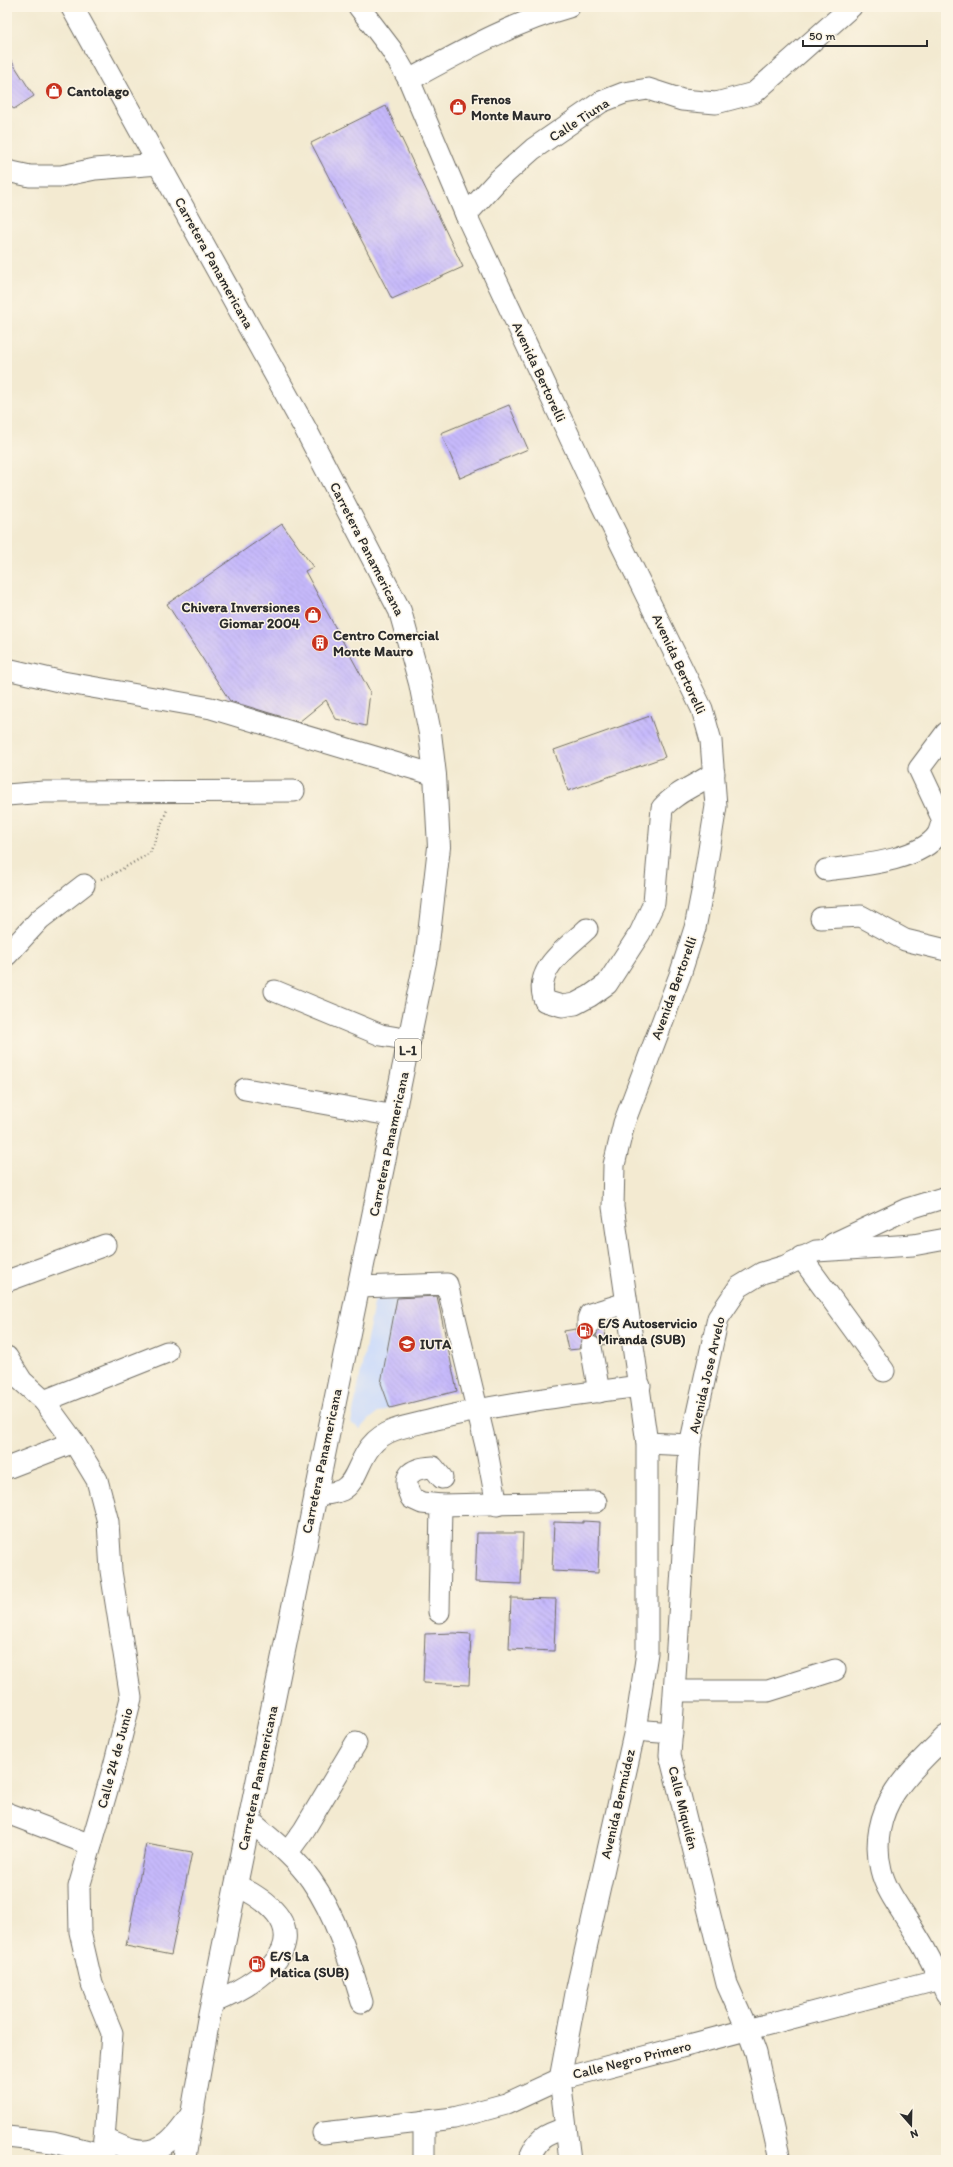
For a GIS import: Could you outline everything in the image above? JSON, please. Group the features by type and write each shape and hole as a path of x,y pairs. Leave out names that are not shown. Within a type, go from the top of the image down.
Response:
{"main road":[{"name":"Carretera Panamericana","path":"72,7 306,430 400,610 420,683 430,733 435,775 439,847 427,952 410,1040 201,2057 194,2110 184,2160"}],"street":[{"name":"Avenida Bertorelli","path":"359,7 390,50 409,80 466,215 594,489 702,709 711,741 716,806 695,928 680,975 624,1124 614,1165 613,1207 647,1443"},
{"path":"409,80 505,30 547,13 569,7"},
{"name":"Calle Tiuna","path":"466,215 498,181 534,149 601,102 624,93 648,89 682,100 716,103 754,93 787,66 851,7"},
{"path":"7,171 30,176 61,176 95,169 159,164"},
{"path":"7,669 63,682 211,708 435,775"},
{"path":"826,870 884,862 921,848 938,834 943,820 919,769 946,733"},
{"path":"587,929 544,974 542,984 545,1001 562,1006 575,1004 607,984 640,933 654,903 662,808 672,797 696,786 714,773"},
{"path":"7,795 44,792 294,791"},
{"path":"7,955 40,919 84,886"},
{"path":"821,918 861,916 904,940 946,950"},
{"path":"275,991 381,1035 410,1040"},
{"path":"245,1089 395,1116"},
{"path":"884,1371 808,1254 856,1234 906,1209 946,1197"},
{"name":"Avenida Jose Arvelo","path":"690,1445 718,1318 726,1304 739,1287 749,1280 808,1254 913,1245 946,1239"},
{"path":"7,1281 105,1246"},
{"path":"359,1287 447,1284 477,1409 497,1505"},
{"path":"599,1392 588,1318 590,1314 626,1303"},
{"path":"44,1401 166,1352"},
{"name":"Calle 24 de Junio","path":"7,1357 22,1381 44,1401 74,1442 97,1480 108,1522 111,1571 131,1698 114,1766 79,1887 80,1932 92,1984 112,2034 104,2151"},
{"path":"316,1494 329,1494 344,1489 350,1482 366,1450 377,1438 394,1430 477,1409 640,1386"},
{"path":"7,1468 74,1442"},
{"path":"647,1443 690,1445"},
{"name":"Avenida Bermúdez","path":"570,2160 560,2079 577,1988 635,1730 647,1654 647,1443"},
{"name":"Calle Miquilén","path":"690,1445 670,1755 727,1984 756,2053 780,2160"},
{"path":"442,1478 433,1467 419,1468 409,1474 406,1484 411,1498 422,1503 441,1505 596,1502"},
{"path":"439,1612 441,1505"},
{"path":"675,1691 768,1691 835,1670"},
{"path":"635,1730 672,1733"},
{"path":"943,1986 901,1911 881,1870 878,1839 885,1809 895,1792 913,1768 946,1736"},
{"path":"288,1852 304,1830 356,1743"},
{"path":"7,1814 90,1846"},
{"path":"249,1820 288,1852 312,1880 335,1926 362,2002"},
{"path":"212,2003 243,1988 269,1969 281,1953 286,1938 282,1920 267,1903 254,1894 236,1885"},
{"name":"Calle Negro Primero","path":"323,2133 454,2118 506,2104 560,2079 748,2031 943,1986"},
{"path":"7,2137 53,2142 104,2151 152,2151 168,2143 182,2128 194,2110"},
{"path":"424,2121 424,2160"},
{"path":"529,2160 535,2145 549,2134 566,2128"}],"path":[{"path":"84,886 117,872 150,853 174,791"}],"shaded area":[{"name":"IUTA","path":"437,1295 457,1391 390,1408 378,1413 367,1421 360,1429 351,1423 375,1298"}],"building":[{"path":"7,54 34,96 14,109 7,104"},
{"path":"386,106 463,267 392,299 311,143"},
{"path":"509,405 528,449 460,478 441,433"},
{"path":"282,524 313,567 305,571 370,692 366,726 336,719 326,700 299,722 230,701 167,604"},
{"path":"650,716 665,757 568,791 554,750"},
{"name":"IUTA","path":"437,1296 457,1391 390,1408 381,1383 397,1298"},
{"path":"600,1325 604,1325 607,1344 603,1345 596,1336"},
{"path":"576,1329 583,1338 579,1349 568,1350 564,1331"},
{"path":"583,1521 600,1522 598,1573 552,1571 554,1522 583,1523"},
{"path":"477,1533 523,1533 521,1584 475,1582"},
{"path":"511,1598 556,1599 554,1651 509,1649"},
{"path":"425,1634 471,1634 469,1685 423,1683"},
{"path":"146,1844 192,1852 171,1955 126,1946"}],"place":[{"name":"Cantolago","path":"54,91"},
{"name":"Frenos Monte Mauro","path":"458,107"},
{"name":"Chivera Inversiones Giomar 2004","path":"313,615"},
{"name":"Centro Comercial Monte Mauro","path":"320,643"},
{"name":"E/S Autoservicio Miranda (SUB)","path":"585,1331"},
{"name":"IUTA","path":"407,1344"},
{"name":"E/S La Matica (SUB)","path":"257,1964"}]}
